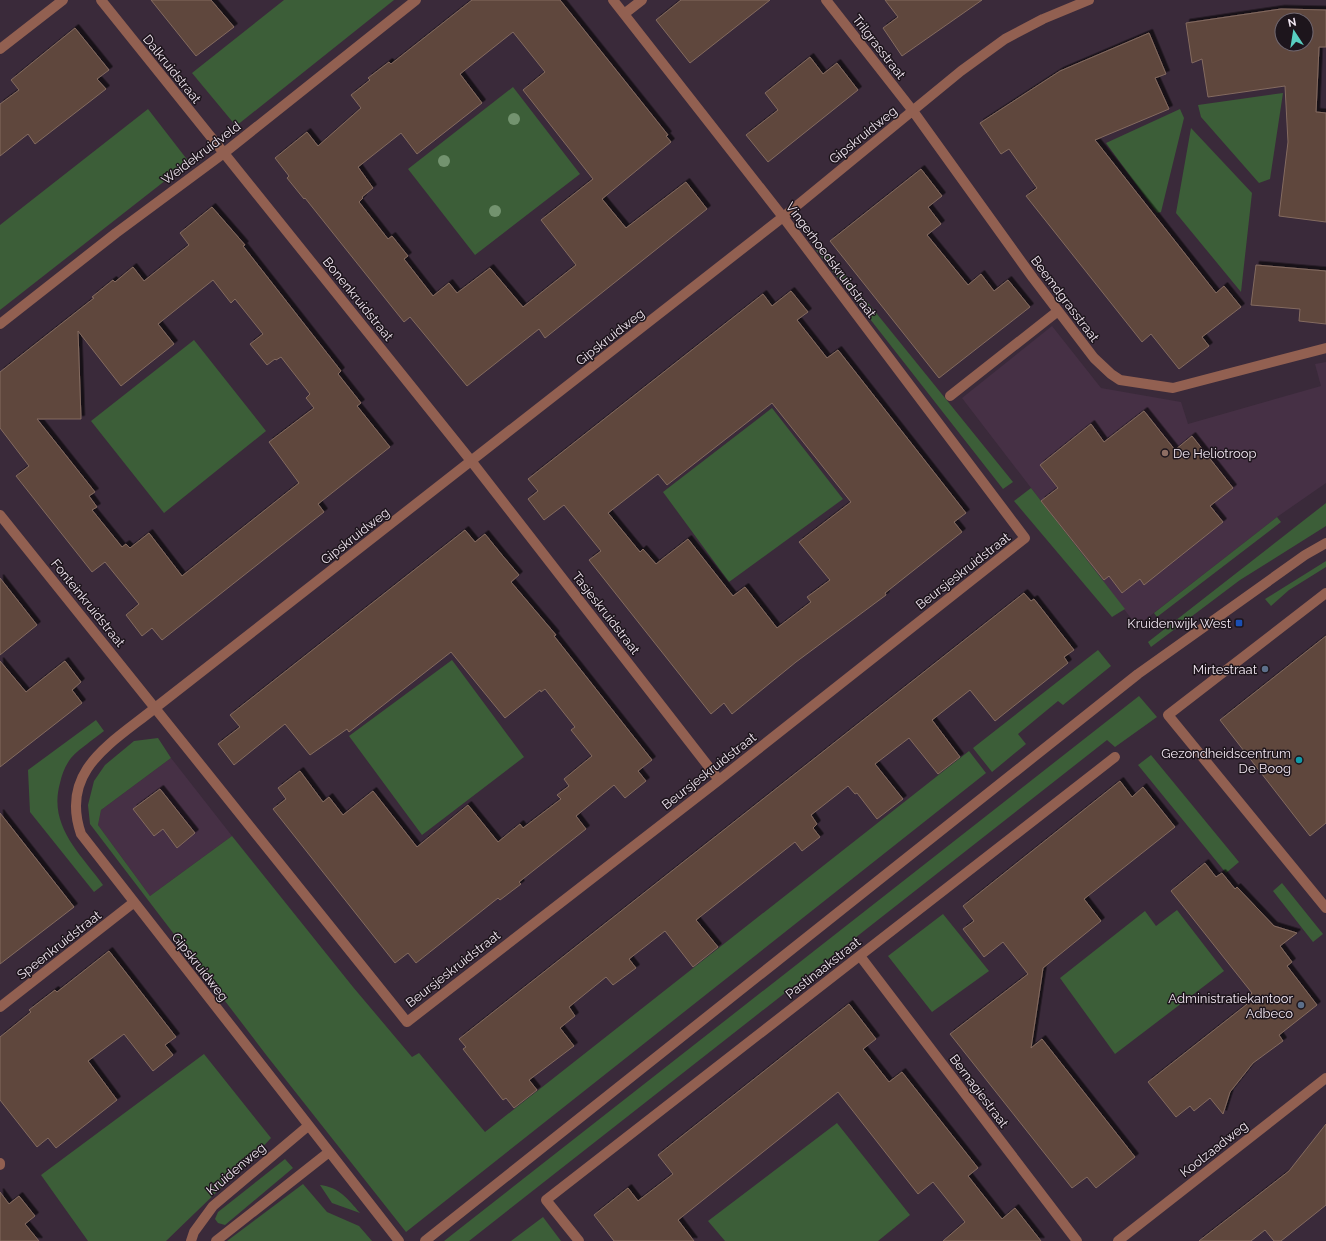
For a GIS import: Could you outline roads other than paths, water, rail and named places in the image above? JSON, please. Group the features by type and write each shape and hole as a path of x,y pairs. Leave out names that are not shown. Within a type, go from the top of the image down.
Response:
{"street":[{"path":"0,49 63,0"},
{"name":"Dalkruidstraat","path":"101,0 224,153"},
{"name":"Weidekruidveld","path":"0,324 116,233 224,153 416,0"},
{"name":"Vingerhoedskruidstraat","path":"612,0 783,217 1025,538"},
{"path":"624,14 642,0"},
{"name":"Trilgrasstraat","path":"826,0 913,111"},
{"name":"Gipskruidweg","path":"400,1241 133,903 81,834 75,818 76,795 83,776 93,759 155,708 472,462 783,217 961,71 1005,39 1043,19 1089,0"},
{"name":"Beemdgrasstraat","path":"913,111 1058,311 1094,358 1111,374 1120,380 1173,388 1326,348"},
{"name":"Bonenkruidstraat","path":"224,153 472,462"},
{"path":"950,396 1058,311"},
{"name":"Tasjeskruidstraat","path":"472,462 719,780"},
{"name":"Fonteinkruidstraat","path":"0,515 155,708"},
{"name":"Beursjeskruidstraat","path":"155,708 407,1022 719,780 1025,538"},
{"path":"424,1241 1138,674 1305,554 1326,543"},
{"path":"1326,593 1168,715 1326,906"},
{"name":"Pastinaakstraat","path":"579,1241 546,1200 1115,757"},
{"name":"Speenkruidstraat","path":"0,1007 133,903"},
{"name":"Bernagiestraat","path":"860,956 1077,1241"},
{"name":"Koolzaadweg","path":"1118,1241 1326,1078"},
{"name":"Kruidenweg","path":"191,1241 194,1232 212,1206 308,1126"},
{"path":"216,1241 329,1152"}],"place":[{"name":"De Heliotroop","path":"1165,453"},
{"name":"Kruidenwijk West","path":"1239,623"},
{"name":"Mirtestraat","path":"1265,669"},
{"name":"Gezondheidscentrum De Boog","path":"1299,760"},
{"name":"Administratiekantoor Adbeco","path":"1301,1005"}]}
